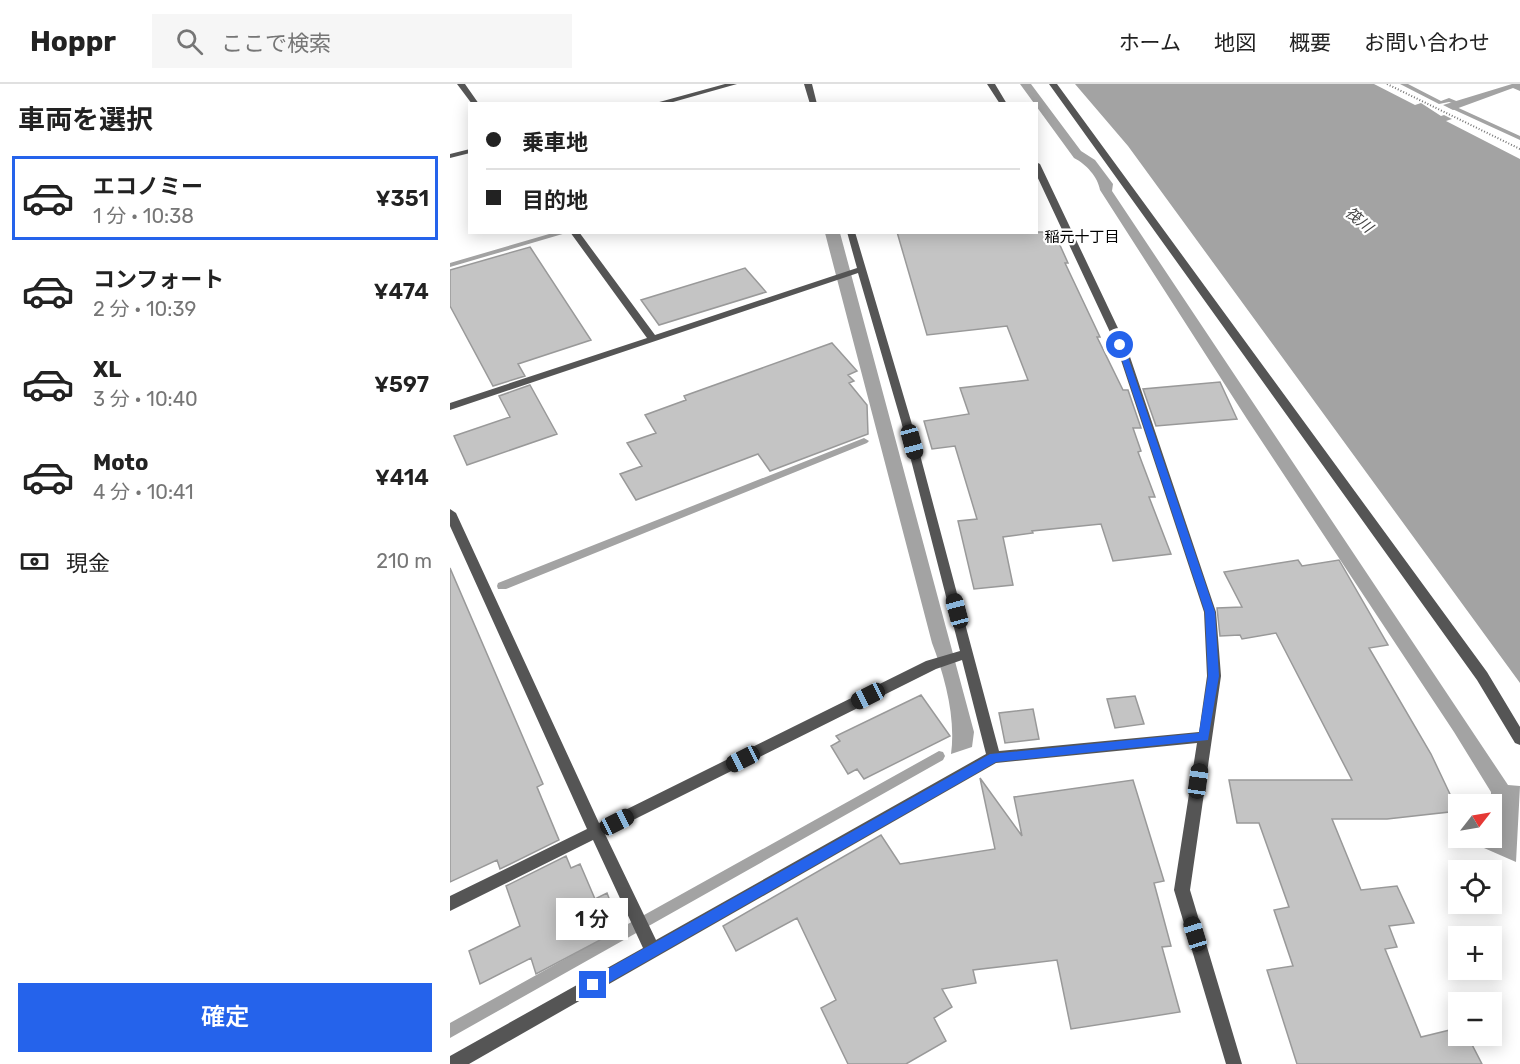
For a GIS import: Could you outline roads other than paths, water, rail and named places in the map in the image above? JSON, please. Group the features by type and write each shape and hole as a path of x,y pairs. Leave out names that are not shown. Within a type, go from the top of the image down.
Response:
{"street":[{"path":"461,84 474,102"},
{"path":"664,102 733,84"},
{"path":"808,84 813,102"},
{"path":"992,84 1003,102"},
{"path":"1053,84 1475,666 1520,739"},
{"path":"450,156 468,152"},
{"path":"1038,168 1120,345 1210,612 1214,676 1182,890 1234,1064"},
{"path":"575,234 653,339"},
{"path":"851,234 858,270 963,655 994,757"},
{"path":"450,407 858,270"},
{"path":"450,513 653,951"},
{"path":"450,904 932,665 963,655"},
{"path":"453,1064 994,757 1204,737"}],"water":[{"path":"1020,84 1031,84 1081,151 1095,160 1113,184 1112,191 1508,785 1520,786 1516,862 1484,848 1502,848 1502,794 1491,794 1454,732 1247,419 1100,190 1094,176 1087,167 1074,158 1038,109 1038,102 1033,102"},
{"name":"筏川","path":"1075,84 1374,84 1415,105 1421,103 1441,116 1452,119 1446,121 1520,159 1520,683 1128,146"},
{"path":"1512,84 1520,84 1520,91 1513,88 1453,110 1443,105"},
{"path":"825,234 840,234 974,732 972,747 951,754 951,712"}],"waterway":[{"path":"1403,84 1441,103 1449,100 1458,103"},
{"path":"1450,106 1520,138"},
{"path":"450,265 558,234"},
{"path":"502,586 864,441"},
{"path":"450,1031 939,756"}],"district":[{"name":"稲元十丁目","path":"1082,237"}]}
